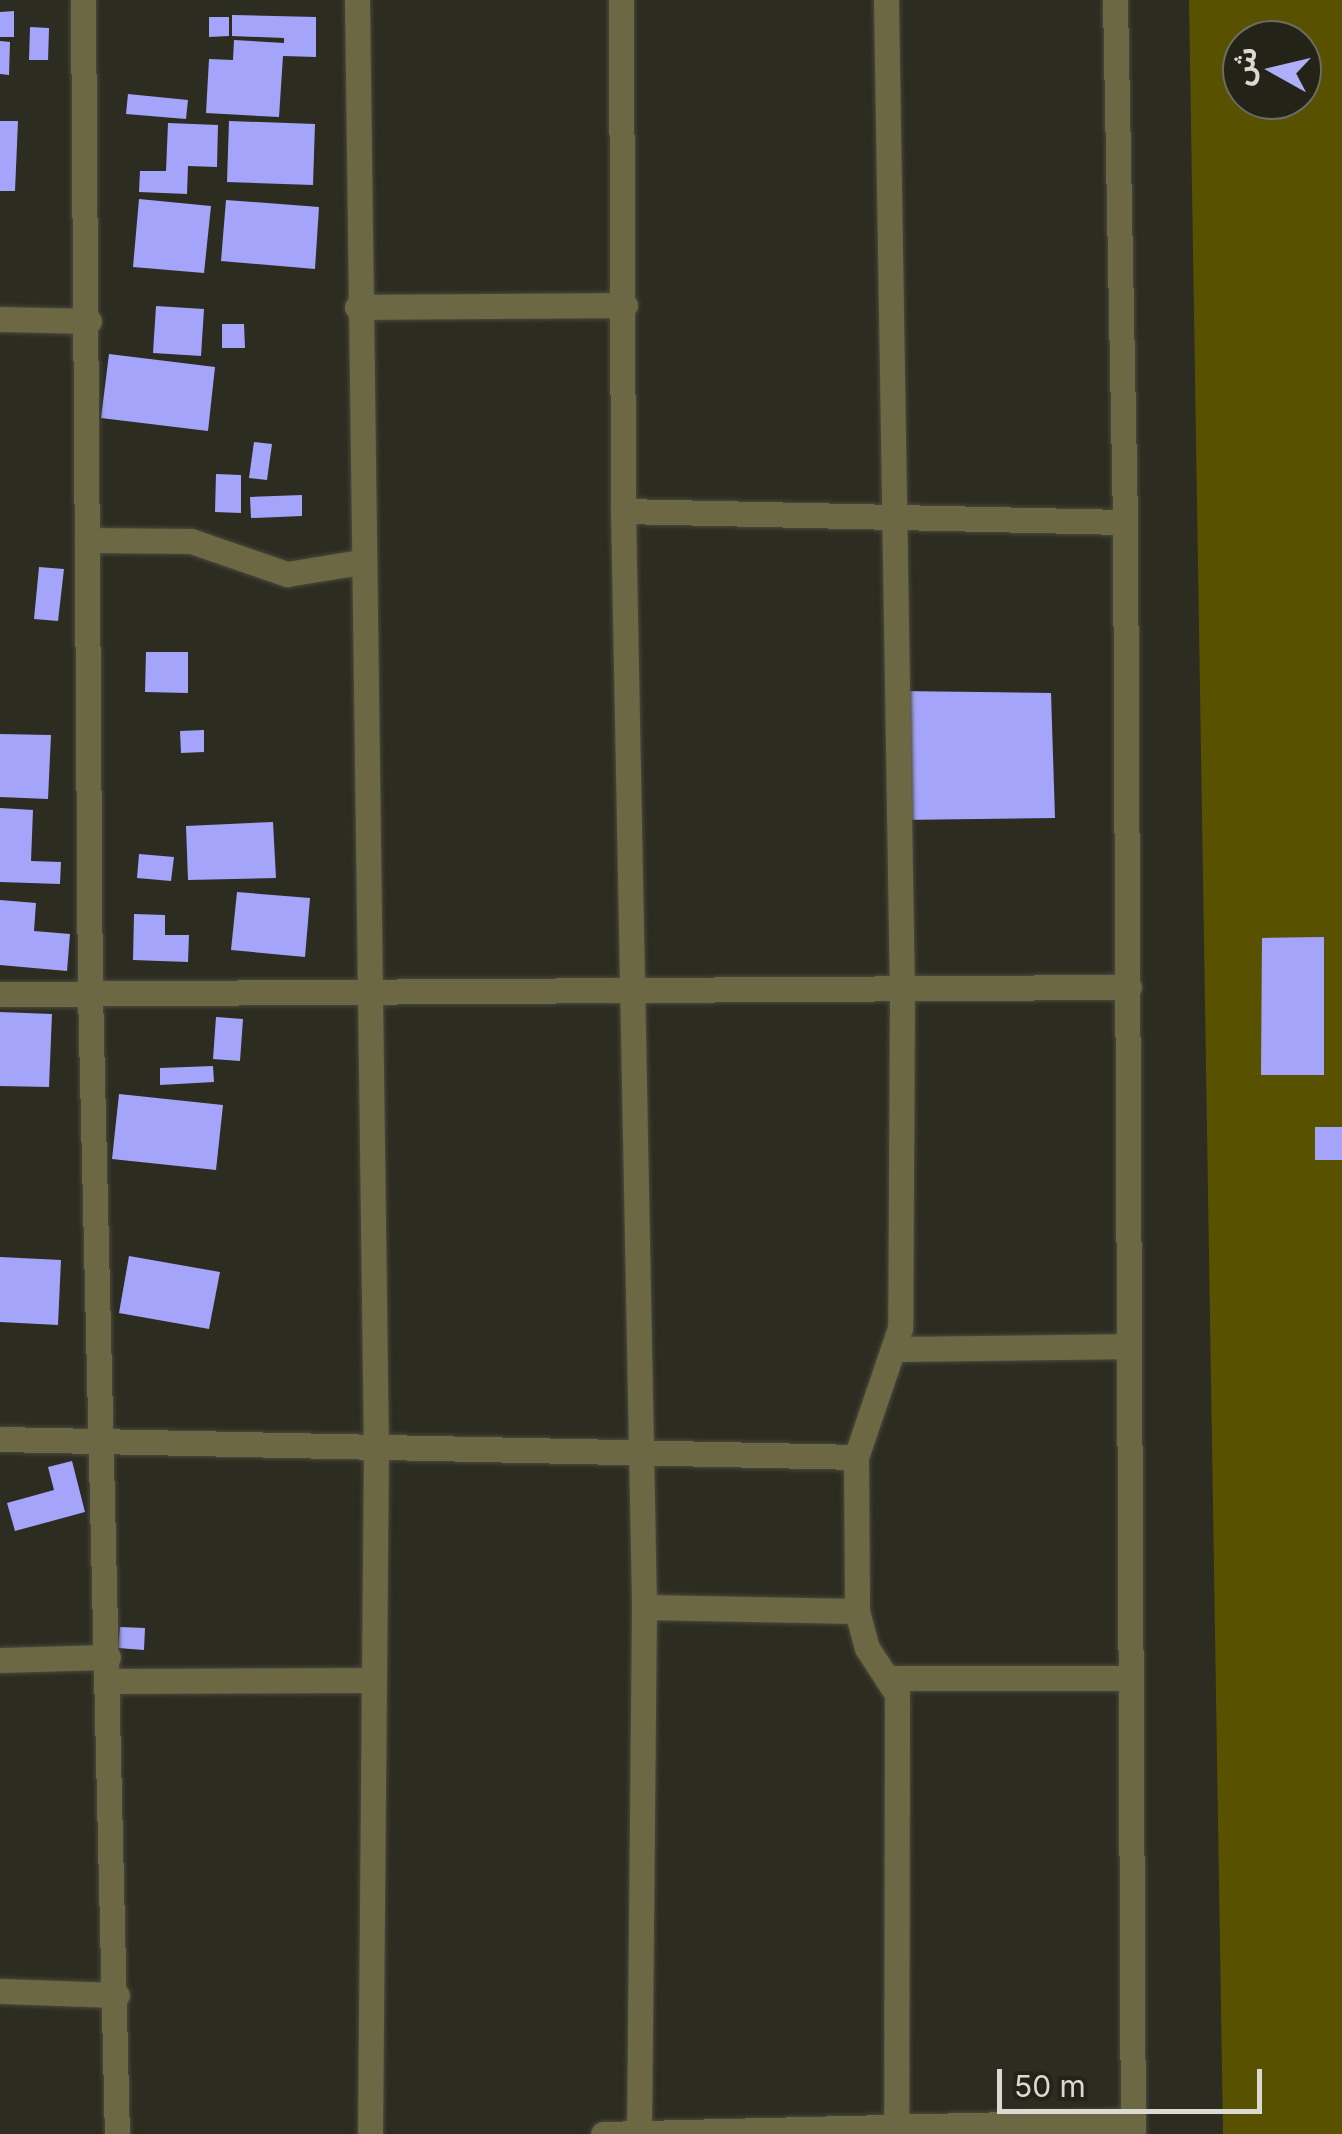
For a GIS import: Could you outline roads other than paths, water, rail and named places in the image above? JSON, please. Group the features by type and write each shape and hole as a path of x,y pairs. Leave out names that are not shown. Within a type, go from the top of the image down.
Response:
{"street":[{"path":"84,0 89,321 90,992 118,1996 116,2134"},
{"path":"357,0 365,988 376,1448 370,2134"},
{"path":"621,0 623,511 636,1456 644,1608 639,2132"},
{"path":"886,0 902,993 900,1328 874,1391 856,1457 857,1611 867,1648 890,1678 898,1712 896,2131"},
{"path":"604,2134 1133,2128 1126,1346 1126,522 1115,0"},
{"path":"357,307 625,305"},
{"path":"0,320 89,321"},
{"path":"623,511 1126,522"},
{"path":"90,540 191,540 286,574 360,562"},
{"path":"0,994 632,986 902,993 1129,987"},
{"path":"894,1348 1126,1346"},
{"path":"0,1440 102,1439 636,1456 856,1457"},
{"path":"644,1608 857,1611"},
{"path":"0,1660 109,1669 374,1680"},
{"path":"890,1678 1129,1678"},
{"path":"0,1991 118,1996"}]}
